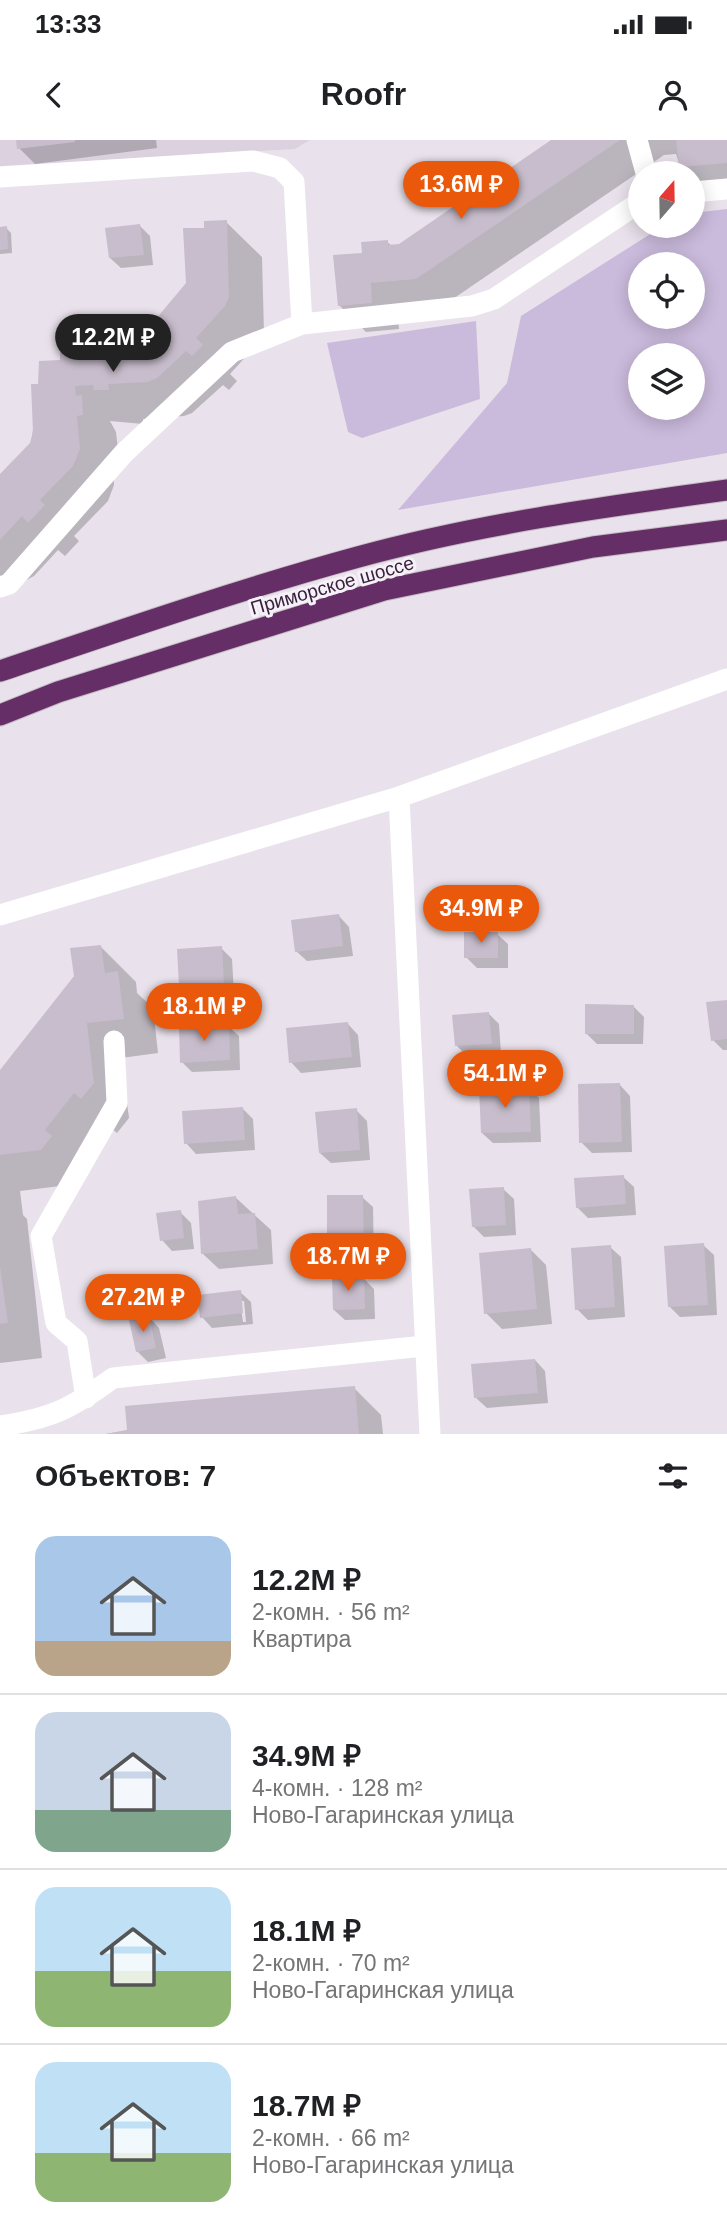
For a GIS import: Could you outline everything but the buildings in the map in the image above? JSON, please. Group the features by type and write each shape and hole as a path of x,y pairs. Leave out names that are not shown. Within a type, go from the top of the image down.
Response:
{"highway":[{"name":"Приморское шоссе","path":"0,671 181,610 359,556 470,531 727,490"},
{"name":"Приморское шоссе","path":"0,716 58,692 384,590 593,547 727,530"}],"street":[{"path":"637,140 643,161"},
{"path":"0,177 252,150 280,167 294,182 302,324"},
{"path":"705,191 727,190"},
{"path":"0,587 9,584 124,453 232,352 302,324 472,306 494,299 628,210"},
{"path":"0,915 400,797 727,679"},
{"path":"400,797 430,1434"},
{"path":"86,1398 77,1340 56,1324 41,1236 117,1103 114,1041"},
{"path":"0,1426 41,1420 86,1398 113,1378 425,1346"}],"shaded area":[{"path":"0,140 310,140 295,149 0,166"},
{"path":"727,209 727,453 398,510 507,383 521,316 644,238 705,238 705,212"},
{"path":"476,321 480,399 362,438 348,432 327,343"}]}
